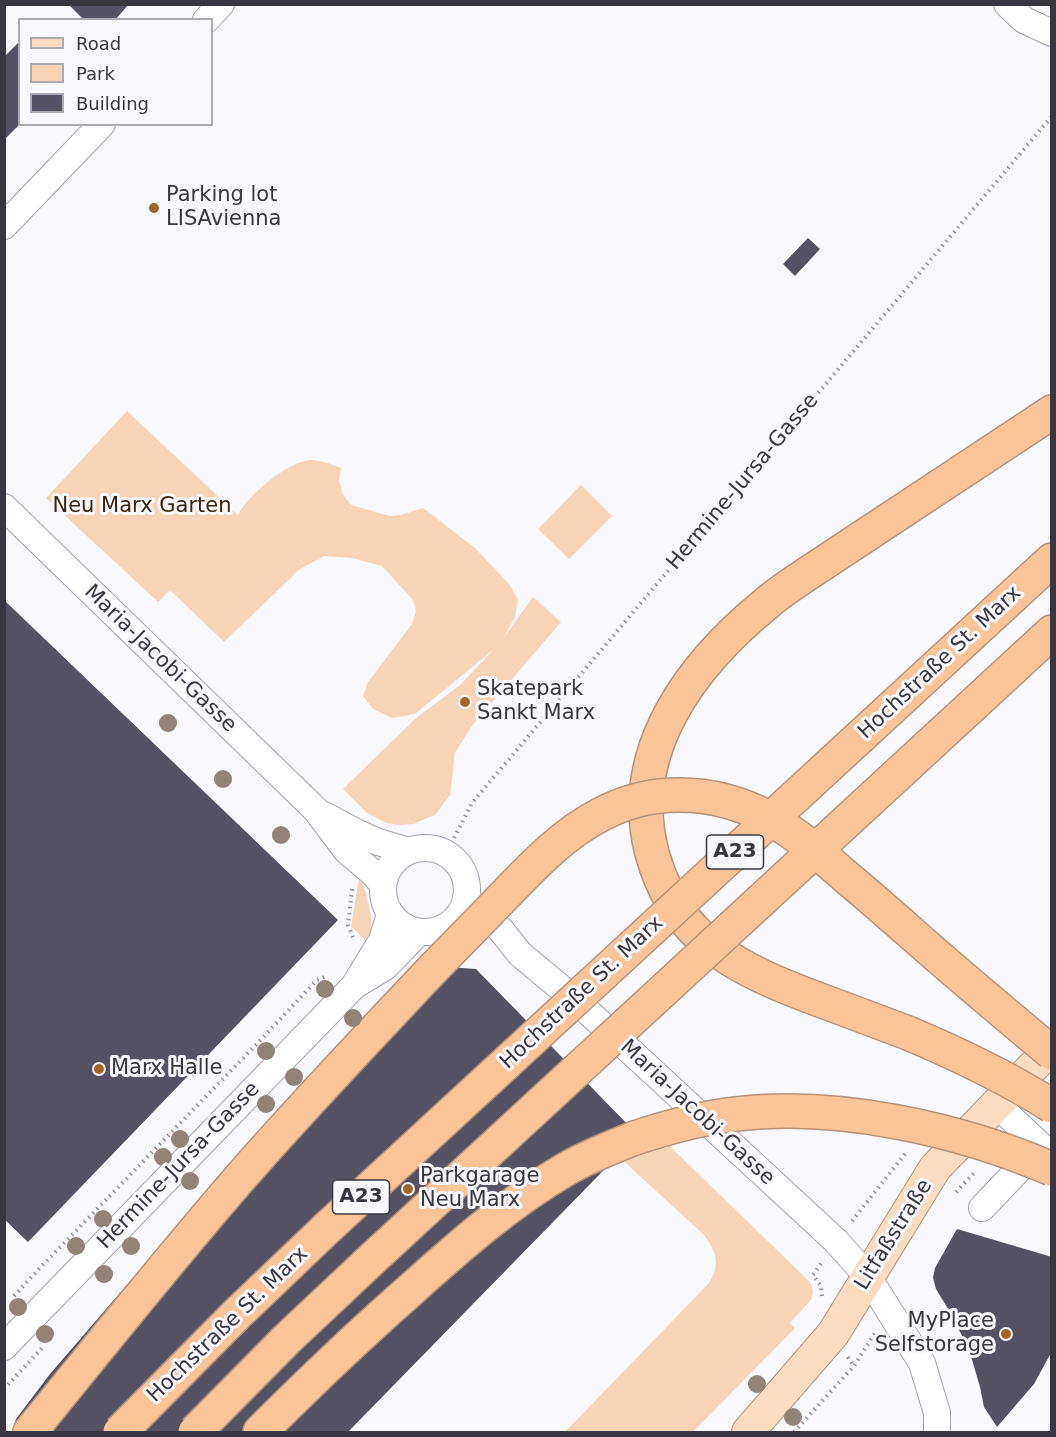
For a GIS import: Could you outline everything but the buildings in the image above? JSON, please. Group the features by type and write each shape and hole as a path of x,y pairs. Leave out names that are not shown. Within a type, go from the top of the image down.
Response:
{"highway":[{"path":"1052,412 767,602 722,645 691,681 674,707 654,751 648,773 646,794 650,842 656,867 675,908 703,939 741,965 769,979 951,1051 996,1073 1052,1106"},
{"name":"Hochstraße St. Marx","path":"120,1432 237,1314 326,1229 1052,560"},
{"name":"A23","path":"195,1432 287,1339 371,1260 1052,632"},
{"path":"30,1432 162,1269 240,1178 412,991 558,843 601,814 624,804 670,795 716,798 759,812 784,826 810,844 934,954 1052,1053"},
{"path":"260,1432 373,1323 444,1259 502,1212 569,1167 634,1138 700,1120 737,1114 770,1112 843,1114 919,1126 1006,1152 1052,1170"}],"main road":[{"name":"Litfaßstraße","path":"748,1432 833,1334 935,1168 1052,1047"}],"street":[{"path":"208,18 221,4"},
{"path":"1007,4 1023,20 1052,33"},
{"path":"4,226 100,126"},
{"name":"Maria-Jacobi-Gasse","path":"4,507 316,810 346,850 373,873 383,885"},
{"name":"Maria-Jacobi-Gasse","path":"316,810 378,842 409,851"},
{"path":"428,849 446,854 462,872 466,884 466,897 460,913 452,922 430,930 404,927 396,921 385,905 383,885 390,867 409,851 428,849"},
{"name":"Maria-Jacobi-Gasse","path":"466,897 501,930 520,954 582,1006 836,1241 868,1277 922,1364 937,1413 937,1432"},
{"name":"Hermine-Jursa-Gasse","path":"4,1347 354,986 382,940 390,914"},
{"name":"Maria-Jacobi-Gasse","path":"430,930 459,931 520,954"},
{"name":"Hermine-Jursa-Gasse","path":"354,986 385,967 430,930"},
{"path":"982,1208 1041,1146 996,1104"}],"path":[{"name":"Hermine-Jursa-Gasse","path":"446,854 472,803 1052,116"},
{"path":"346,850 354,876 348,925 356,945 372,956"},
{"path":"11,1300 317,980 332,973"},
{"path":"954,1196 982,1164"},
{"path":"794,1432 854,1366 889,1312"}],"green space":[{"name":"Neu Marx Garten","path":"127,411 238,515 250,499 279,473 310,460 330,464 341,468 339,481 343,494 351,505 390,516 423,508 475,548 510,585 518,600 515,617 504,637 533,597 561,622 471,727 455,753 450,795 435,815 413,824 386,823 367,813 343,789 415,719 460,685 493,650 415,714 392,718 373,709 363,696 368,682 412,624 416,611 413,600 382,566 352,558 324,556 300,569 224,642 170,590 158,602 46,498"},
{"path":"581,485 612,516 569,559 538,529"},
{"path":"361,878 371,919 366,941 351,926"},
{"path":"648,1125 808,1280 812,1289 812,1297 790,1323 795,1328 693,1432 565,1432 708,1284 715,1271 716,1258 703,1234 618,1156"}],"place":[{"name":"Parking lot LISAvienna","path":"154,208"},
{"name":"Skatepark Sankt Marx","path":"465,702"},
{"name":"Marx Halle","path":"99,1069"},
{"name":"Parkgarage Neu Marx","path":"408,1189"},
{"name":"MyPlace Selfstorage","path":"1006,1334"}]}
